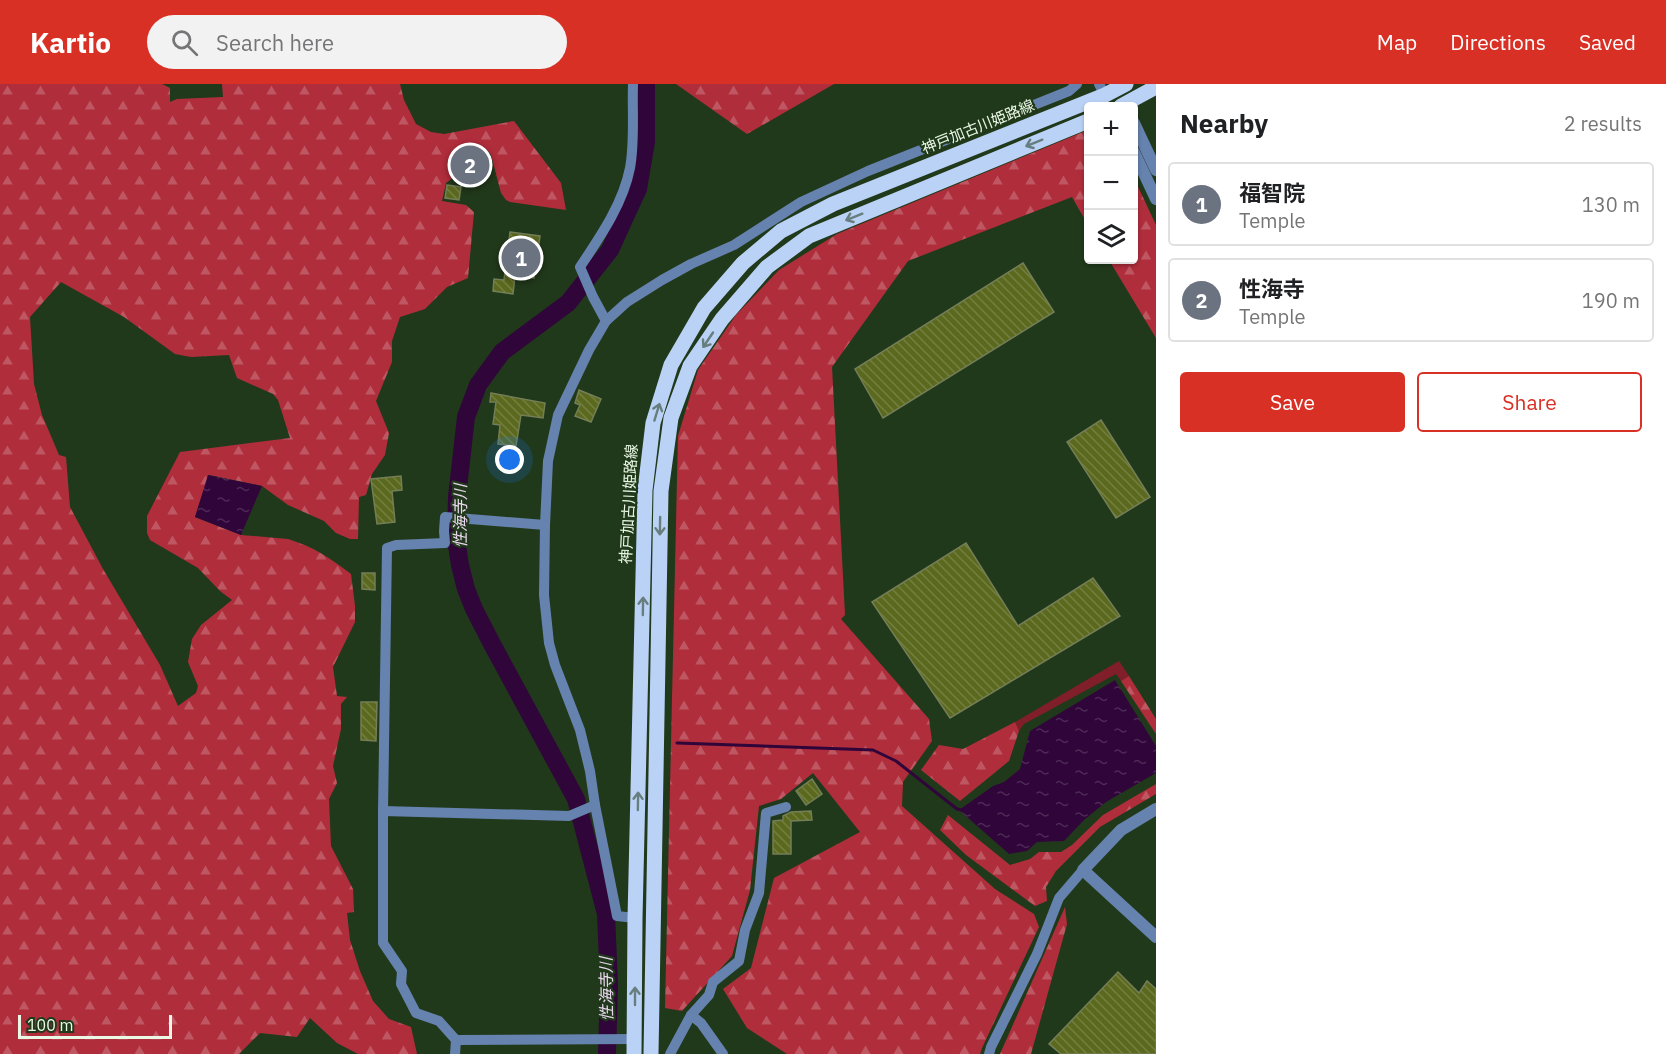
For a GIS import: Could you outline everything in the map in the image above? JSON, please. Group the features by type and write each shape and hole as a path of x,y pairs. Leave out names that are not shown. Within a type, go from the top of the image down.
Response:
{"main road":[{"name":"神戸加古川姫路線","path":"632,1044 645,490 653,423 671,365 704,308 743,263 781,231 833,204 1116,97 1156,87"},
{"name":"神戸加古川姫路線","path":"651,1054 661,491 671,418 690,366 722,319 767,267 809,236 1084,123"}],"street":[{"path":"606,321 592,297 580,267 596,244 617,204 630,169 633,84"},
{"path":"635,918 617,916 592,806 590,771 580,730 549,644 544,595 548,461 558,415 589,350 606,321 627,302 662,280 711,254 734,245 801,202 868,171 1069,91 1077,84"},
{"path":"1138,132 1156,170"},
{"path":"1136,156 1156,199"},
{"path":"545,525 445,517 445,543 396,545 387,548 382,944 402,970 401,984 416,1012 439,1022 456,1040 596,1040 632,1044"},
{"path":"383,811 569,816 592,806"},
{"path":"670,1054 691,1015 709,995 713,981 739,961 745,930 759,893 766,813 786,807"},
{"path":"989,1054 1037,954 1059,898 1121,830 1156,809"},
{"path":"1083,870 1156,937"},
{"path":"691,1015 701,1023 723,1054"},
{"path":"455,1054 456,1040"}],"shaded area":[{"path":"1119,661 1129,676 1121,681 1116,674 1024,724 1019,731 1015,722"}],"green space":[{"path":"0,84 162,84 170,88 170,102 177,99 223,97 222,84 400,84 404,100 416,124 431,132 444,134 514,121 561,183 566,210 506,200 501,193 491,155 486,149 458,147 454,177 446,183 442,201 466,205 474,212 468,278 447,287 425,309 400,317 392,341 392,362 376,401 389,433 385,455 372,474 366,495 359,497 358,539 350,539 336,533 324,521 288,505 262,486 209,475 195,517 241,535 288,539 297,542 321,553 351,574 355,622 333,667 337,696 347,697 341,704 341,729 333,766 337,783 329,799 331,846 353,889 354,912 347,913 350,940 360,971 373,1001 389,1019 411,1027 417,1054 358,1054 337,1043 310,1018 297,1037 260,1033 239,1054 0,1054","holes":["61,282 124,317 175,354 191,357 229,355 237,378 273,394 278,400 290,438 180,452 147,516 147,533 150,540 198,568 232,600 201,625 192,639 188,662 198,686 196,693 178,706 160,665 103,569 70,507 66,457 59,455 42,415 34,384 30,317"]},
{"path":"676,84 834,84 747,134"},
{"path":"1084,132 1084,218 1072,197 908,261 832,367 845,615 841,619 929,719 932,741 903,782 902,806 995,889 1034,914 1039,927 980,1054 787,1054 747,1028 723,989 751,968 774,878 860,832 813,773 781,799 759,806 750,890 732,956 682,1011 665,1008 678,436 698,370 736,315 779,270 837,234"},
{"path":"1138,187 1156,225 1156,338 1111,264 1138,264"},
{"path":"1129,676 1156,719 1156,734 1121,681"},
{"path":"1015,722 1019,731 1009,761 960,801 921,770 939,745 963,749"},
{"path":"1156,784 1156,794 1100,827 1056,871 1046,887 1047,901 1035,906 966,855 940,830 948,815 1010,865 1030,859 1039,852 1061,852 1072,845 1103,815"},
{"path":"1065,907 1067,924 1031,1054 1000,1054"}],"water":[{"path":"208,475 262,486 241,535 195,517"},
{"path":"1115,680 1156,746 1156,773 1106,802 1064,841 1037,842 1027,851 1009,854 959,810 993,786 1004,782 1020,769 1030,731"}],"building":[{"path":"461,151 484,153 481,178 459,176"},
{"path":"447,185 461,187 459,200 445,198"},
{"path":"510,232 540,236 534,278 515,276 513,294 493,291 494,279 504,280"},
{"path":"1023,263 1054,312 883,418 855,369"},
{"path":"579,390 601,399 591,422 575,416 580,405 575,403"},
{"path":"491,393 545,403 543,418 521,415 516,446 498,444 500,425 493,424 496,402 490,402"},
{"path":"1101,420 1150,497 1116,518 1067,442"},
{"path":"401,476 402,490 392,491 395,522 377,524 371,479"},
{"path":"966,543 1018,626 1093,578 1120,616 950,718 872,602"},
{"path":"362,573 375,573 375,590 362,589"},
{"path":"361,702 377,702 376,741 361,740"},
{"path":"812,779 822,794 806,805 796,791"},
{"path":"811,811 812,820 791,821 791,854 773,854 773,821 783,820 783,816 791,812"},
{"path":"1118,972 1139,993 1147,981 1156,989 1156,1054 1061,1054 1049,1044"}],"waterway":[{"name":"性海寺川","path":"607,1054 609,985 606,914 576,799 492,644 466,589 456,539 457,497 466,417 478,385 502,352 568,303 610,250 638,189 646,142 646,84"},
{"path":"677,743 873,750 896,761 957,809 962,810"}],"place":[{"name":"性海寺","path":"470,165"},
{"name":"福智院","path":"521,258"}]}
